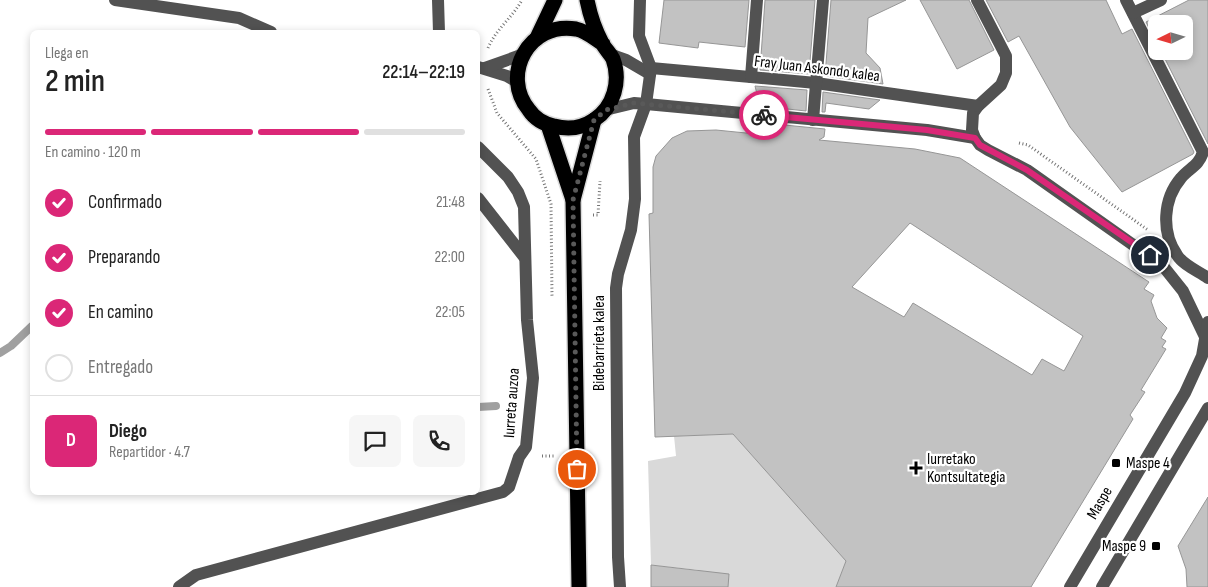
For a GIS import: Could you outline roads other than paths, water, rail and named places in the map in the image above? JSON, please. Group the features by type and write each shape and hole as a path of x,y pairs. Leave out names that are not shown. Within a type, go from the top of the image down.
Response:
{"highway":[{"path":"555,0 537,38 527,48 520,60 517,74 518,90 524,104 534,117 548,125 564,129 580,127 600,115"},
{"path":"573,200 600,115 613,97 616,75 612,58 589,12 587,0"},
{"path":"537,38 563,29 576,30 589,34 606,49"},
{"path":"548,125 573,200"},
{"name":"Bidebarrieta kalea","path":"573,200 579,587"}],"street":[{"path":"116,0 239,18 266,30"},
{"path":"438,0 439,30"},
{"path":"640,0 640,36 650,71"},
{"path":"751,77 757,0"},
{"path":"813,120 823,0"},
{"path":"977,0 1006,56 1006,73 1001,85 973,113 971,122 975,138 980,145 1027,170 1163,266 1183,291 1206,339"},
{"path":"1126,0 1206,151 1201,160 1181,177 1170,193 1166,216 1170,241 1177,256 1208,278"},
{"path":"1133,13 1161,0"},
{"path":"606,49 650,71"},
{"path":"481,68 524,54"},
{"path":"481,68 507,76 517,82"},
{"name":"Fray Juan Askondo kalea","path":"650,71 751,77 978,106"},
{"name":"Bidebarrieta kalea","path":"620,587 618,557 616,288 618,274 631,230 635,199 634,137 646,104 650,71"},
{"path":"600,115 634,103 927,130 975,138"},
{"path":"480,149 508,177 518,192 524,207 524,258"},
{"path":"480,201 524,258"},
{"name":"Iurreta auzoa","path":"179,587 196,575 503,492 509,488 519,457 526,447 533,378 527,320 524,258"},
{"name":"Maspe","path":"1070,587 1185,393 1202,356 1208,322"},
{"path":"1102,587 1208,408"}],"waterway":[{"path":"0,353 11,346 30,328"},
{"path":"480,407 496,406"}],"place":[{"name":"Maspe 4","path":"1116,463"},
{"name":"Iurretako Kontsultategia","path":"916,468"},
{"name":"Maspe 9","path":"1156,546"}]}
